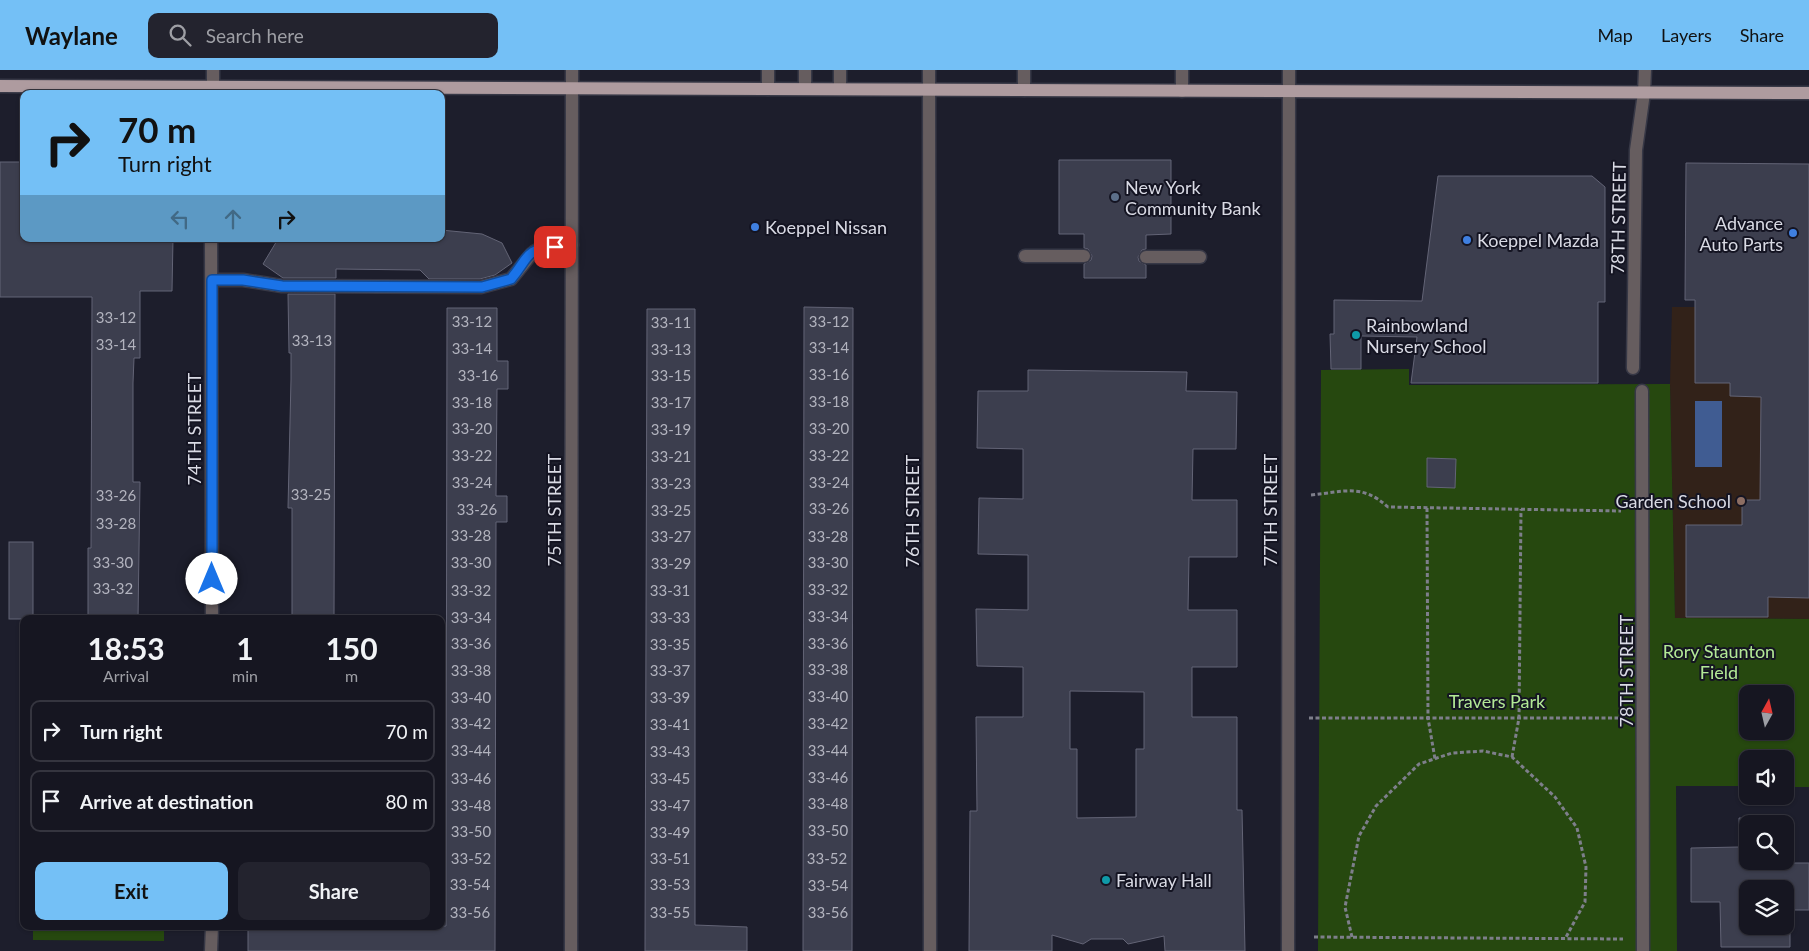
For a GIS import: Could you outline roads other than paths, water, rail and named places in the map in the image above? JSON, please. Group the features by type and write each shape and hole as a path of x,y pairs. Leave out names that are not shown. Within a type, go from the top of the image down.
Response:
{"main road":[{"path":"0,86 213,90 805,88 1809,93"}],"street":[{"path":"213,90 214,70"},
{"name":"75TH STREET","path":"571,951 572,70"},
{"path":"768,70 768,89"},
{"path":"805,70 805,88"},
{"path":"840,70 840,89"},
{"name":"76TH STREET","path":"929,70 930,951"},
{"path":"1024,70 1024,90"},
{"path":"1182,70 1182,91"},
{"name":"77TH STREET","path":"1288,951 1289,70"},
{"name":"78TH STREET","path":"1633,368 1636,150 1644,93 1644,70"},
{"name":"74TH STREET","path":"211,242 212,615"},
{"path":"212,280 243,280 282,286 482,287 511,279 528,255 538,248 572,246"},
{"path":"1025,256 1084,256"},
{"path":"1146,257 1200,257"},
{"name":"78TH STREET","path":"1642,391 1643,945"},
{"path":"212,930 212,951"}],"water":[{"path":"1695,401 1722,401 1722,467 1695,467"}],"place":[{"name":"New York Community Bank","path":"1115,197"},
{"name":"Koeppel Nissan","path":"755,227"},
{"name":"Advance Auto Parts","path":"1793,233"},
{"name":"Koeppel Mazda","path":"1467,240"},
{"name":"Rainbowland Nursery School","path":"1356,335"},
{"name":"Garden School","path":"1741,501"},
{"name":"Fairway Hall","path":"1106,880"}],"park label":[{"name":"Rory Staunton Field","path":"1719,661"},
{"name":"Travers Park","path":"1497,701"}]}
